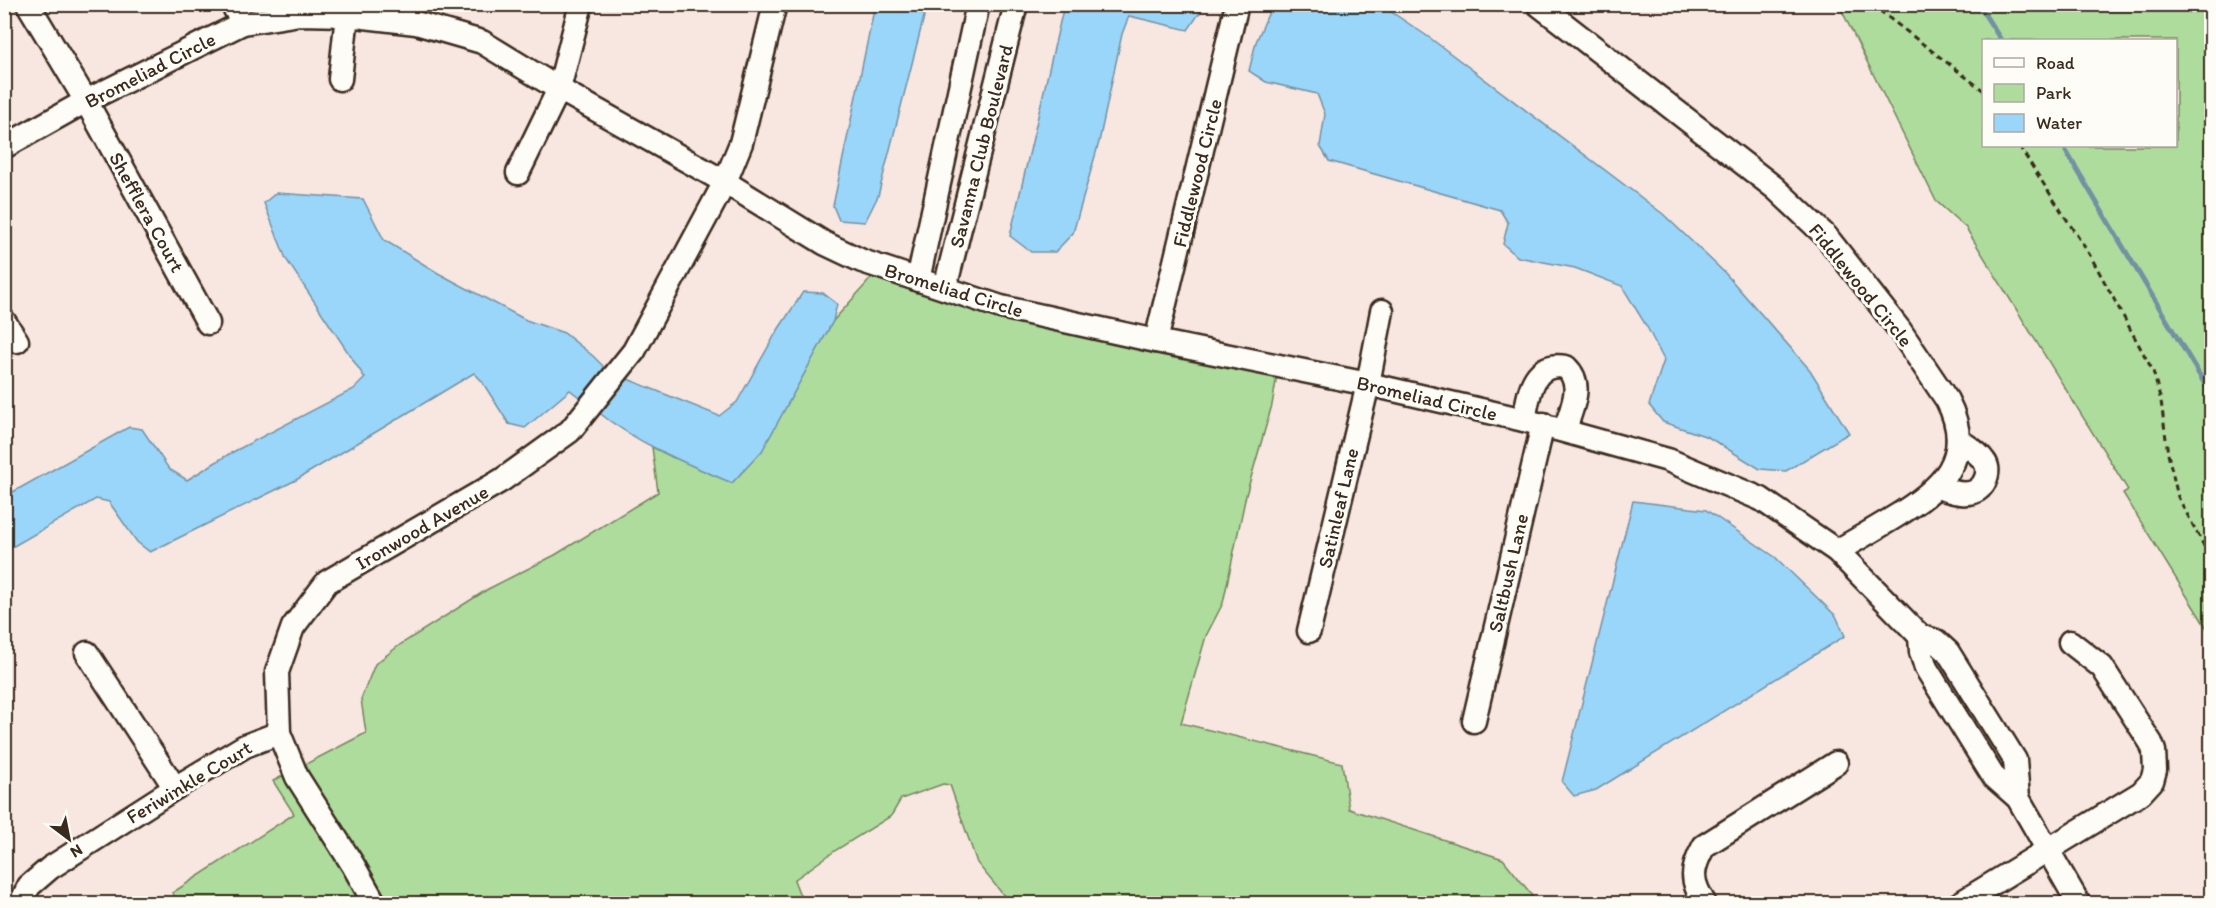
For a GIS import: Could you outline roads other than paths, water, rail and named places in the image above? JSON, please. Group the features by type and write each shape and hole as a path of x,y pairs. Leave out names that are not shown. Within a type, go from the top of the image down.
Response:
{"street":[{"name":"Shefflera Court","path":"28,4 86,101 208,323"},
{"path":"518,174 559,89 581,4"},
{"name":"Ironwood Avenue","path":"375,903 353,864 297,777 279,733 277,672 293,627 327,582 502,480 570,431 634,351 725,182 741,143 775,4"},
{"name":"Savanna Club Boulevard","path":"918,280 978,4"},
{"name":"Savanna Club Boulevard","path":"945,288 1016,4"},
{"name":"Fiddlewood Circle","path":"1156,341 1237,4"},
{"name":"Fiddlewood Circle","path":"1538,4 1775,188 1826,237 1899,329 1947,400 1956,423 1958,440 1952,467 1937,488 1918,503 1837,551"},
{"name":"Bromeliad Circle","path":"4,147 238,14 347,15 416,22 482,42 559,89 725,182 824,243 862,261 1001,306 1156,341 1368,384 1533,422 1668,460 1761,499 1837,551 1920,636 1936,641 1947,652 2015,760 2018,798 2079,903"},
{"path":"339,79 347,15"},
{"name":"Satinleaf Lane","path":"1309,631 1368,384 1382,311"},
{"path":"4,321 16,341"},
{"name":"Saltbush Lane","path":"1474,721 1533,422 1533,382 1539,373 1557,365 1566,367 1573,373 1576,380 1576,388 1564,430"},
{"path":"1937,488 1969,494 1981,488 1985,481 1988,468 1985,461 1958,440"},
{"path":"1959,903 2141,793 2152,781 2156,762 2151,743 2102,667 2070,642"},
{"path":"87,653 175,788"},
{"name":"Feriwinkle Court","path":"20,903 29,886 38,876 245,746 279,733"},
{"path":"1705,903 1695,889 1694,864 1704,846 1836,763"}],"water":[{"path":"875,5 927,5 878,196 865,222 839,220 833,206"},
{"path":"1064,5 1205,5 1188,30 1129,16 1122,34 1099,142 1073,233 1055,252 1031,252 1010,236"},
{"path":"1272,5 1381,5 1430,38 1663,214 1725,273 1810,370 1849,433 1786,471 1760,469 1708,437 1663,422 1649,405 1664,360 1622,286 1575,268 1518,257 1503,244 1508,223 1500,210 1329,161 1320,146 1325,114 1317,94 1266,82 1249,71 1256,42"},
{"path":"276,193 363,199 384,240 438,273 526,320 564,333 607,370 583,400 570,390 525,428 509,424 481,380 474,373 296,480 150,552 137,542 109,502 96,499 5,551 4,497 129,427 142,429 169,469 187,480 229,454 354,389 365,378 286,259 264,203"},
{"path":"803,292 823,293 837,304 833,321 762,451 732,483 679,460 629,434 598,412 625,378 719,416 737,402 776,333"},
{"path":"1633,501 1706,510 1775,557 1836,616 1845,636 1596,790 1574,796 1562,782"}],"waterway":[{"path":"1978,4 2000,39"},
{"path":"2064,147 2212,396"}]}
